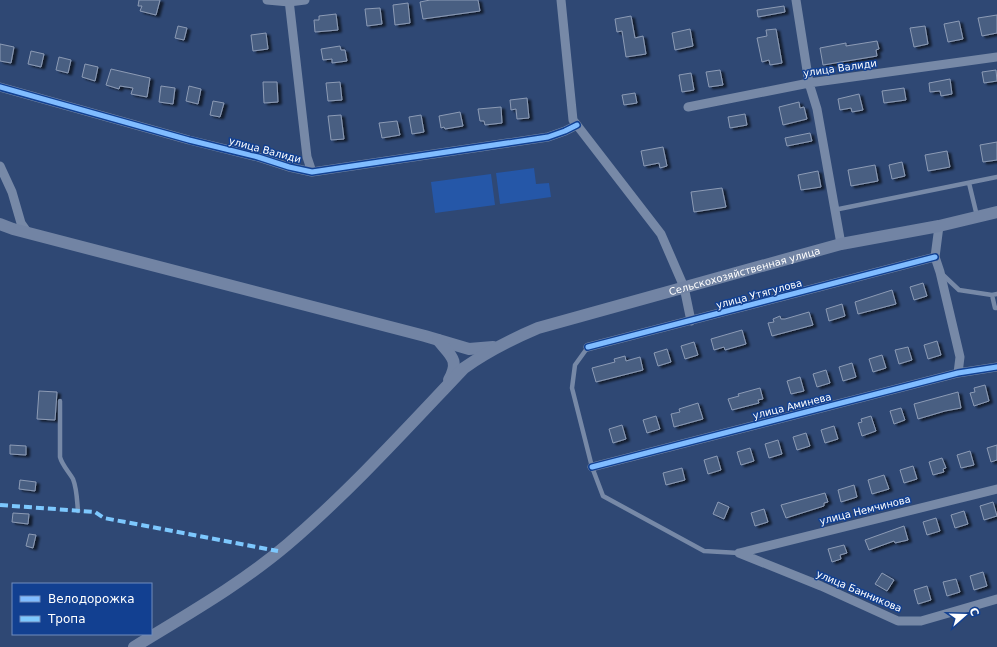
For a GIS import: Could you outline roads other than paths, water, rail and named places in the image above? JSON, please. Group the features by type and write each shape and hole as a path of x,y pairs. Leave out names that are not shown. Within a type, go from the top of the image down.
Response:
{"main road":[{"name":"Сельскохозяйственная улица","path":"496,347 538,328 841,244 938,226 997,212"},
{"path":"0,224 28,233 469,349 496,347"},
{"path":"438,340 451,357 455,367 444,390"},
{"path":"134,647 230,588 287,545 374,462 464,368 496,347"}],"street":[{"path":"267,0 305,0"},
{"path":"561,0 573,120 661,234 684,287 690,321"},
{"path":"796,0 809,83 817,109 841,244"},
{"path":"289,1 307,157 312,172"},
{"name":"улица Валиди","path":"688,107 809,83 997,57"},
{"name":"улица Валиди","path":"0,87 189,140 312,172 548,137 577,125"},
{"path":"0,166 12,192 21,223 28,233"},
{"path":"938,226 935,257 940,272 960,357 958,373"},
{"name":"улица Утягулова","path":"588,347 935,257"},
{"name":"улица Аминева","path":"592,467 958,373 997,367"},
{"name":"улица Немчинова","path":"739,552 997,489"},
{"name":"улица Банникова","path":"739,552 821,586 898,621 921,621 997,599"}],"lane":[{"path":"834,210 997,177"},
{"path":"969,183 977,217"},
{"path":"940,272 959,290 995,294 997,308"},
{"path":"588,347 576,365 572,388 592,467 603,496 704,551 739,552"},
{"path":"60,401 60,457 76,486 78,511"}]}
